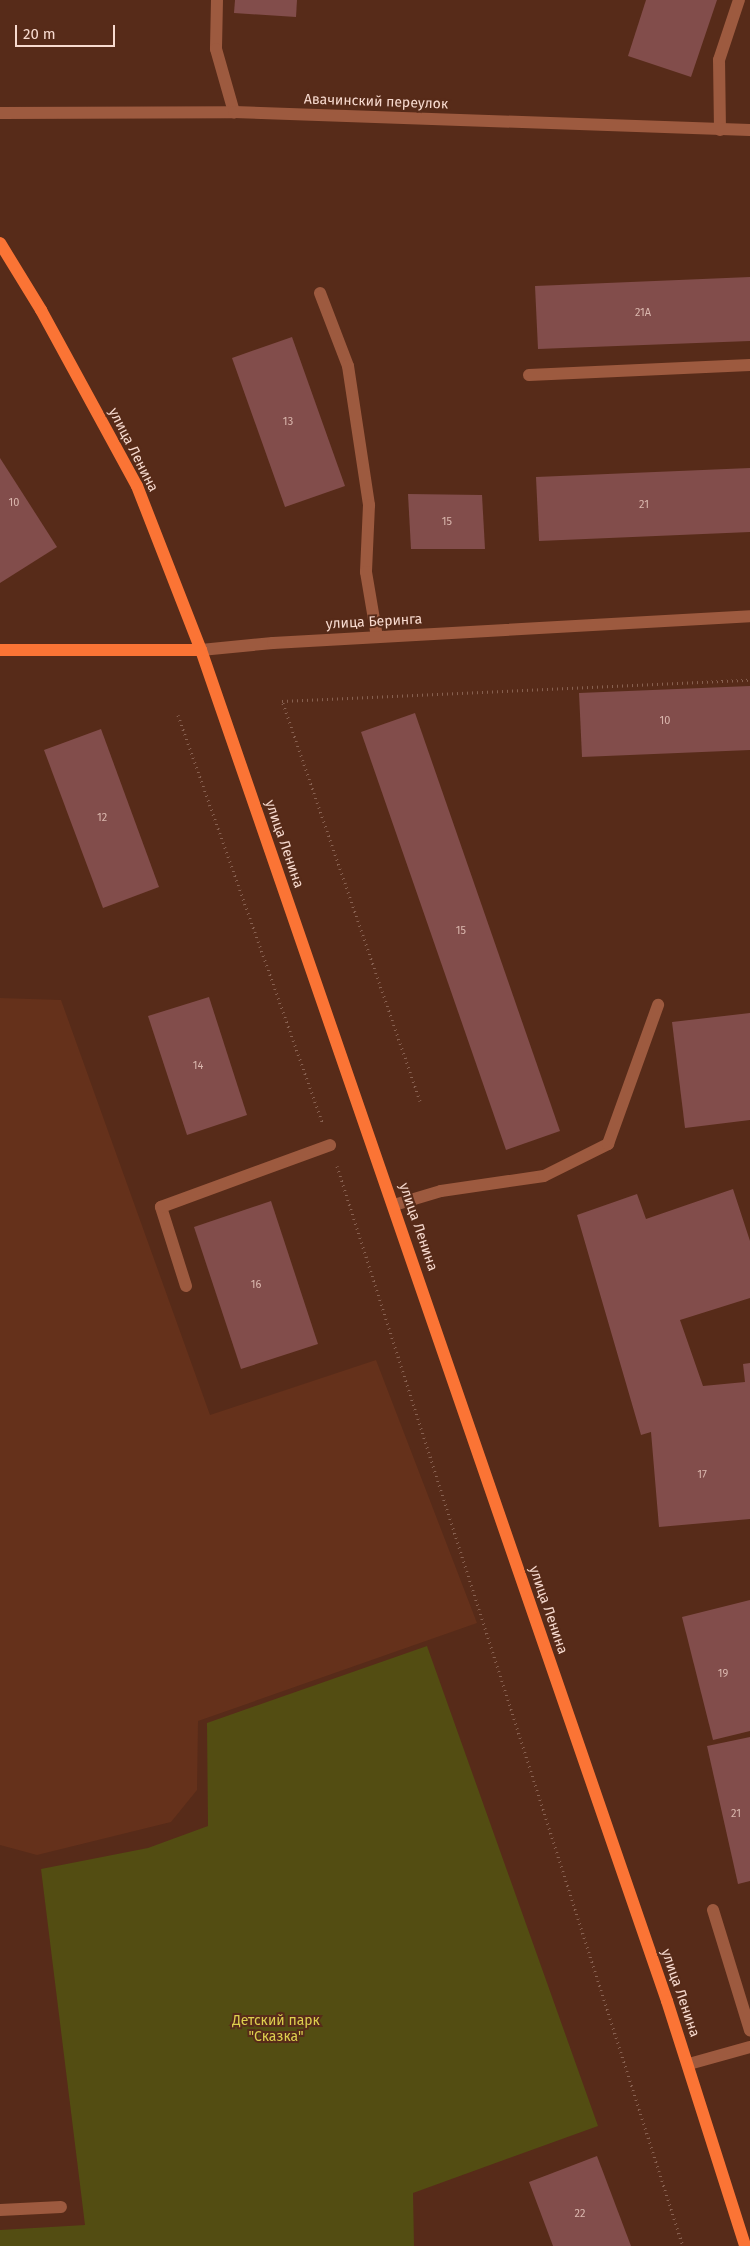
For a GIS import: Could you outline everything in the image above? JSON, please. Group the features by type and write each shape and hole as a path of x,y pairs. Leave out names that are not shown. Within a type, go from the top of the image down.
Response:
{"main road":[{"name":"улица Ленина","path":"0,243 138,486 201,650 394,1205 688,2064 745,2246"},
{"name":"улица Беринга","path":"0,650 201,650"}],"street":[{"path":"217,0 216,48 234,112"},
{"path":"720,130 719,60 739,0"},
{"name":"Авачинский переулок","path":"0,113 234,112 750,130"},
{"path":"320,293 348,366 369,505 366,572 377,637"},
{"path":"529,375 750,364"},
{"name":"улица Беринга","path":"201,650 377,637 750,616"},
{"path":"394,1205 441,1191 544,1176 608,1144 658,1005"},
{"path":"186,1286 161,1207 330,1144"},
{"path":"713,1910 750,2030"},
{"path":"688,2064 750,2047"},
{"path":"0,2210 61,2207"}],"path":[{"path":"420,1101 282,701 750,680"},
{"path":"178,715 330,1144 683,2246"}],"shaded area":[{"path":"0,998 61,1000 210,1415 376,1360 477,1623 198,1721 197,1790 171,1822 37,1855 0,1845"}],"green space":[{"name":"Детский парк \"Сказка\"","path":"427,1646 598,2126 413,2193 414,2246 0,2246 0,2230 85,2225 41,1869 148,1848 208,1826 207,1723"}],"building":[{"path":"235,0 297,0 296,17 234,13"},
{"path":"646,0 717,0 691,77 628,56"},
{"path":"750,277 750,341 538,349 535,286"},
{"path":"292,337 345,486 285,507 232,358"},
{"path":"0,458 57,547 0,583"},
{"path":"750,468 750,532 539,541 536,477"},
{"path":"408,494 482,495 485,549 411,549"},
{"path":"750,686 750,750 582,757 579,693"},
{"path":"415,713 560,1131 506,1150 361,732"},
{"path":"101,729 159,887 103,908 44,750"},
{"path":"209,997 247,1115 187,1135 148,1016"},
{"path":"750,1013 750,1120 685,1128 672,1022"},
{"path":"733,1189 750,1241 750,1298 680,1320 703,1386 745,1382 743,1364 750,1363 750,1519 659,1527 651,1432 641,1435 577,1215 637,1194 646,1219"},
{"path":"271,1201 318,1344 241,1369 194,1227"},
{"path":"750,1600 750,1731 713,1740 682,1617"},
{"path":"750,1737 750,1881 738,1884 707,1746"},
{"path":"597,2156 631,2246 553,2246 529,2182"}]}
